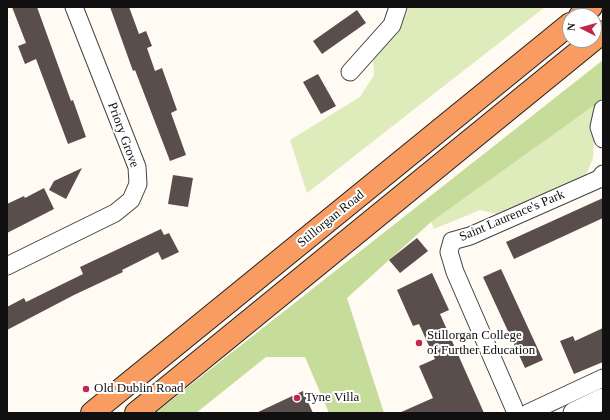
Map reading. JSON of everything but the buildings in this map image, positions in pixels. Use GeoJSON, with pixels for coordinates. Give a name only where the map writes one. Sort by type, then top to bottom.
{"type":"FeatureCollection","features":[{"type":"Feature","properties":{"kind":"highway","name":"Stillorgan Road"},"geometry":{"type":"LineString","coordinates":[[92,413],[562,31]]}},
{"type":"Feature","properties":{"kind":"highway","name":"Stillorgan Road"},"geometry":{"type":"LineString","coordinates":[[136,413],[603,32]]}},
{"type":"Feature","properties":{"kind":"street","name":"Priory Grove"},"geometry":{"type":"LineString","coordinates":[[7,266],[115,213],[131,200],[138,184],[137,167],[74,7]]}},
{"type":"Feature","properties":{"kind":"street"},"geometry":{"type":"LineString","coordinates":[[350,72],[392,24],[398,7]]}},
{"type":"Feature","properties":{"kind":"street"},"geometry":{"type":"LineString","coordinates":[[603,109],[599,127],[603,139]]}},
{"type":"Feature","properties":{"kind":"street","name":"Saint Laurence's Park"},"geometry":{"type":"LineString","coordinates":[[603,174],[599,178],[578,188],[470,236],[452,242],[449,252],[455,272],[521,410],[603,378]]}},
{"type":"Feature","properties":{"kind":"street"},"geometry":{"type":"LineString","coordinates":[[574,413],[603,399]]}},
{"type":"Feature","properties":{"kind":"green space"},"geometry":{"type":"Polygon","coordinates":[[[409,7],[545,7],[307,193],[290,140],[360,97],[374,75],[373,58],[400,30],[409,7]]]}},
{"type":"Feature","properties":{"kind":"green space"},"geometry":{"type":"Polygon","coordinates":[[[603,60],[603,99],[431,222],[347,298],[384,413],[329,413],[305,357],[266,357],[196,413],[155,413],[603,60]]]}},
{"type":"Feature","properties":{"kind":"green space"},"geometry":{"type":"Polygon","coordinates":[[[601,100],[595,117],[593,158],[586,175],[501,215],[480,210],[434,229],[431,222],[601,100]]]}},
{"type":"Feature","properties":{"kind":"place","name":"Stillorgan College of Further Education"},"geometry":{"type":"Point","coordinates":[419,343]}},
{"type":"Feature","properties":{"kind":"place","name":"Old Dublin Road"},"geometry":{"type":"Point","coordinates":[86,389]}},
{"type":"Feature","properties":{"kind":"place","name":"Tyne Villa"},"geometry":{"type":"Point","coordinates":[297,398]}}]}
